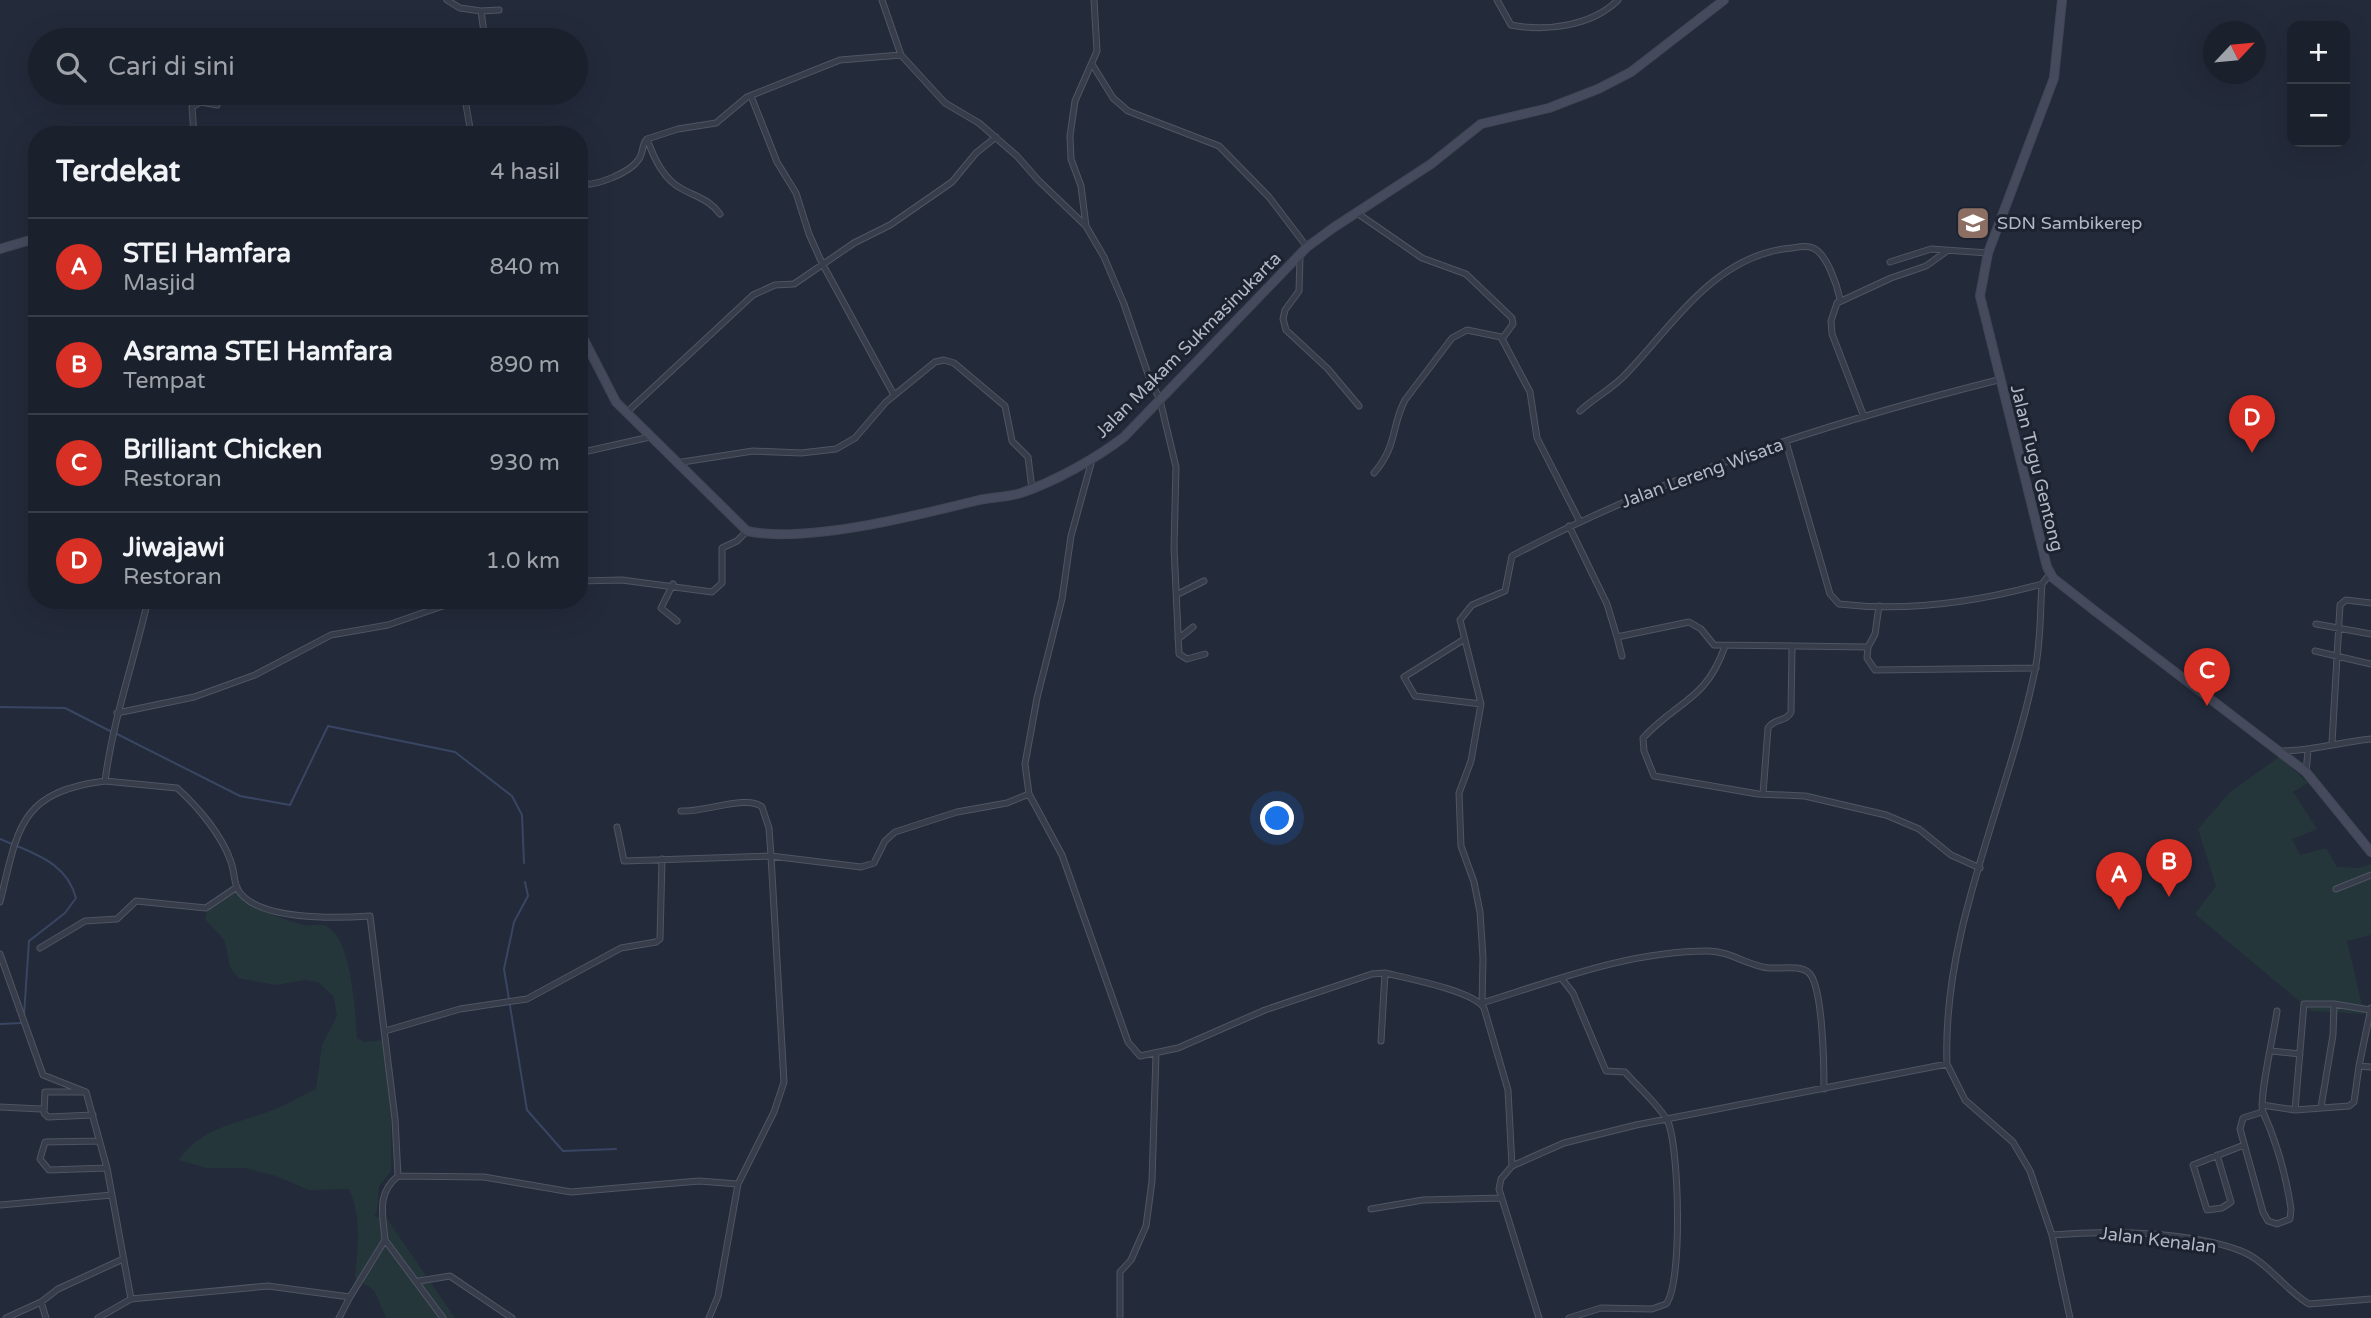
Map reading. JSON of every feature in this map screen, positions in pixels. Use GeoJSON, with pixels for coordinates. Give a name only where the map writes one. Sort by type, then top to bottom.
{"type":"FeatureCollection","features":[{"type":"Feature","properties":{"kind":"street"},"geometry":{"type":"LineString","coordinates":[[447,0],[460,8],[499,10]]}},
{"type":"Feature","properties":{"kind":"street"},"geometry":{"type":"LineString","coordinates":[[883,0],[901,55],[945,103],[996,137],[1086,226],[1114,281],[1160,400],[1176,467],[1174,548],[1178,639],[1182,658],[1205,654]]}},
{"type":"Feature","properties":{"kind":"street"},"geometry":{"type":"LineString","coordinates":[[1086,226],[1084,201],[1071,159],[1070,135],[1075,101],[1097,51],[1094,0]]}},
{"type":"Feature","properties":{"kind":"street"},"geometry":{"type":"LineString","coordinates":[[1497,0],[1511,25],[1536,30],[1594,17],[1618,0]]}},
{"type":"Feature","properties":{"kind":"street","name":"Jalan Makam Sukmasinukarta"},"geometry":{"type":"LineString","coordinates":[[747,531],[760,534],[803,532],[898,520],[1032,489],[1092,460],[1124,437],[1307,247],[1431,164],[1481,124],[1549,108],[1582,96],[1632,72],[1724,0]]}},
{"type":"Feature","properties":{"kind":"street","name":"Jalan Tugu Gentong"},"geometry":{"type":"LineString","coordinates":[[2062,0],[2054,78],[1988,253],[1981,279],[1980,308],[2033,519],[2050,573],[2173,673],[2282,751],[2306,772],[2371,852]]}},
{"type":"Feature","properties":{"kind":"street"},"geometry":{"type":"LineString","coordinates":[[481,11],[483,28]]}},
{"type":"Feature","properties":{"kind":"street"},"geometry":{"type":"LineString","coordinates":[[647,138],[678,129],[716,123],[737,104],[751,96],[840,60],[901,55]]}},
{"type":"Feature","properties":{"kind":"street"},"geometry":{"type":"LineString","coordinates":[[1092,64],[1113,98],[1128,111],[1219,146],[1269,197],[1307,247]]}},
{"type":"Feature","properties":{"kind":"street"},"geometry":{"type":"LineString","coordinates":[[751,96],[778,162],[796,193],[822,263],[894,395]]}},
{"type":"Feature","properties":{"kind":"street"},"geometry":{"type":"LineString","coordinates":[[193,126],[192,107],[196,105]]}},
{"type":"Feature","properties":{"kind":"street"},"geometry":{"type":"LineString","coordinates":[[466,105],[470,126]]}},
{"type":"Feature","properties":{"kind":"street"},"geometry":{"type":"LineString","coordinates":[[626,413],[754,295],[765,287],[794,284],[822,263],[890,225],[952,183],[976,153],[996,137]]}},
{"type":"Feature","properties":{"kind":"street"},"geometry":{"type":"LineString","coordinates":[[588,183],[602,182],[632,165],[640,157],[647,138]]}},
{"type":"Feature","properties":{"kind":"street"},"geometry":{"type":"LineString","coordinates":[[647,138],[663,172],[680,188],[708,201],[720,214]]}},
{"type":"Feature","properties":{"kind":"street"},"geometry":{"type":"LineString","coordinates":[[1357,213],[1422,258],[1466,274],[1513,318],[1513,324],[1502,339]]}},
{"type":"Feature","properties":{"kind":"street"},"geometry":{"type":"LineString","coordinates":[[0,249],[28,241]]}},
{"type":"Feature","properties":{"kind":"street"},"geometry":{"type":"LineString","coordinates":[[1580,411],[1623,378],[1663,329],[1707,286],[1758,253],[1813,248],[1821,254],[1840,299],[1831,321],[1832,334],[1864,417]]}},
{"type":"Feature","properties":{"kind":"street"},"geometry":{"type":"LineString","coordinates":[[1890,262],[1931,249],[1988,253]]}},
{"type":"Feature","properties":{"kind":"street"},"geometry":{"type":"LineString","coordinates":[[1840,299],[1852,298],[1891,278],[1926,266],[1947,251]]}},
{"type":"Feature","properties":{"kind":"street"},"geometry":{"type":"LineString","coordinates":[[1300,254],[1299,291],[1285,310],[1283,319],[1286,330],[1328,369],[1359,406]]}},
{"type":"Feature","properties":{"kind":"street"},"geometry":{"type":"LineString","coordinates":[[1374,473],[1395,438],[1400,409],[1405,400],[1452,338],[1467,330],[1494,334],[1502,339],[1530,392],[1537,438],[1578,520]]}},
{"type":"Feature","properties":{"kind":"street"},"geometry":{"type":"LineString","coordinates":[[588,349],[608,390],[626,413],[747,531],[740,539],[722,548],[723,578],[716,590],[707,593],[673,584],[588,581]]}},
{"type":"Feature","properties":{"kind":"street"},"geometry":{"type":"LineString","coordinates":[[676,463],[752,451],[801,453],[836,449],[855,438],[894,395],[936,362],[944,360],[954,363],[1005,406],[1012,441],[1028,457],[1032,489]]}},
{"type":"Feature","properties":{"kind":"street","name":"Jalan Lereng Wisata"},"geometry":{"type":"LineString","coordinates":[[1463,640],[1462,615],[1483,599],[1506,591],[1512,556],[1578,520],[1749,452],[1998,380]]}},
{"type":"Feature","properties":{"kind":"street"},"geometry":{"type":"LineString","coordinates":[[588,451],[650,437]]}},
{"type":"Feature","properties":{"kind":"street"},"geometry":{"type":"LineString","coordinates":[[1787,442],[1832,598],[1839,604],[1879,606],[1984,599],[2042,584]]}},
{"type":"Feature","properties":{"kind":"street"},"geometry":{"type":"LineString","coordinates":[[1092,460],[1071,536],[1062,599],[1034,709],[1025,764],[1029,794],[1062,855],[1128,1042],[1140,1056],[1178,1048],[1265,1010],[1362,975],[1385,973],[1465,995],[1482,1003],[1633,957],[1708,951],[1732,956],[1759,967],[1803,969],[1810,974],[1815,988],[1825,1060],[1824,1089]]}},
{"type":"Feature","properties":{"kind":"street"},"geometry":{"type":"LineString","coordinates":[[1569,526],[1607,604],[1622,656]]}},
{"type":"Feature","properties":{"kind":"street"},"geometry":{"type":"LineString","coordinates":[[2050,573],[2042,584],[2036,668],[1958,944],[1951,983],[1947,1065],[1965,1100],[1984,1119],[2007,1135],[2021,1154],[2038,1192],[2052,1235],[2070,1318]]}},
{"type":"Feature","properties":{"kind":"street"},"geometry":{"type":"LineString","coordinates":[[1178,594],[1204,581]]}},
{"type":"Feature","properties":{"kind":"street"},"geometry":{"type":"LineString","coordinates":[[673,584],[661,608],[677,621]]}},
{"type":"Feature","properties":{"kind":"street"},"geometry":{"type":"LineString","coordinates":[[2332,743],[2343,601],[2371,603]]}},
{"type":"Feature","properties":{"kind":"street"},"geometry":{"type":"LineString","coordinates":[[1879,606],[1875,634],[1868,647],[1867,658],[1875,670],[2036,668]]}},
{"type":"Feature","properties":{"kind":"street"},"geometry":{"type":"LineString","coordinates":[[105,781],[117,713],[132,670],[146,609]]}},
{"type":"Feature","properties":{"kind":"street"},"geometry":{"type":"LineString","coordinates":[[117,713],[194,697],[255,675],[331,635],[388,625],[434,609]]}},
{"type":"Feature","properties":{"kind":"street"},"geometry":{"type":"LineString","coordinates":[[1617,637],[1689,622],[1701,629],[1714,645],[1868,647]]}},
{"type":"Feature","properties":{"kind":"street"},"geometry":{"type":"LineString","coordinates":[[2316,624],[2371,634]]}},
{"type":"Feature","properties":{"kind":"street"},"geometry":{"type":"LineString","coordinates":[[1178,639],[1193,627]]}},
{"type":"Feature","properties":{"kind":"street"},"geometry":{"type":"LineString","coordinates":[[1481,704],[1418,698],[1404,677],[1463,640],[1481,704],[1468,775],[1459,793],[1461,846],[1474,882],[1480,912],[1482,1003],[1508,1090],[1512,1166]]}},
{"type":"Feature","properties":{"kind":"street"},"geometry":{"type":"LineString","coordinates":[[1725,646],[1714,675],[1683,707],[1646,734],[1642,741],[1651,772],[1660,778],[1763,794],[1805,796],[1886,815],[1919,829],[1951,855],[1980,868]]}},
{"type":"Feature","properties":{"kind":"street"},"geometry":{"type":"LineString","coordinates":[[1763,794],[1768,728],[1774,722],[1787,718],[1791,712],[1792,647]]}},
{"type":"Feature","properties":{"kind":"street"},"geometry":{"type":"LineString","coordinates":[[2315,651],[2371,664]]}},
{"type":"Feature","properties":{"kind":"street"},"geometry":{"type":"LineString","coordinates":[[2282,751],[2308,751],[2332,743],[2371,739]]}},
{"type":"Feature","properties":{"kind":"street"},"geometry":{"type":"LineString","coordinates":[[2306,772],[2308,751]]}},
{"type":"Feature","properties":{"kind":"street"},"geometry":{"type":"LineString","coordinates":[[0,902],[19,831],[28,814],[44,798],[58,791],[105,781],[177,788],[222,843],[231,861],[237,887],[244,897],[269,909],[321,919],[370,916],[395,1119],[398,1176]]}},
{"type":"Feature","properties":{"kind":"street"},"geometry":{"type":"LineString","coordinates":[[617,827],[624,861],[771,856],[867,866],[877,860],[885,841],[895,832],[957,812],[1007,803],[1029,794]]}},
{"type":"Feature","properties":{"kind":"street"},"geometry":{"type":"LineString","coordinates":[[681,810],[712,809],[753,801],[766,815],[771,856],[784,1082],[774,1112],[738,1184],[718,1296],[709,1318]]}},
{"type":"Feature","properties":{"kind":"street"},"geometry":{"type":"LineString","coordinates":[[385,1031],[460,1009],[518,1002],[621,948],[660,939],[662,859]]}},
{"type":"Feature","properties":{"kind":"street"},"geometry":{"type":"LineString","coordinates":[[2336,889],[2371,876]]}},
{"type":"Feature","properties":{"kind":"street"},"geometry":{"type":"LineString","coordinates":[[40,947],[85,921],[107,922],[117,919],[136,901],[206,908],[237,887]]}},
{"type":"Feature","properties":{"kind":"street"},"geometry":{"type":"LineString","coordinates":[[0,954],[43,1075],[86,1092]]}},
{"type":"Feature","properties":{"kind":"street"},"geometry":{"type":"LineString","coordinates":[[1381,1041],[1385,973]]}},
{"type":"Feature","properties":{"kind":"street"},"geometry":{"type":"LineString","coordinates":[[1562,979],[1573,993],[1606,1070],[1625,1072],[1667,1120],[1677,1220],[1675,1286],[1670,1300],[1652,1309],[1613,1307],[1569,1318]]}},
{"type":"Feature","properties":{"kind":"street"},"geometry":{"type":"LineString","coordinates":[[2277,1011],[2262,1108],[2272,1128],[2285,1173],[2291,1209],[2287,1221],[2273,1224],[2268,1221],[2244,1145],[2241,1121],[2262,1108],[2295,1110],[2353,1103],[2371,1009],[2334,1004],[2304,1004],[2295,1110]]}},
{"type":"Feature","properties":{"kind":"street"},"geometry":{"type":"LineString","coordinates":[[2321,1107],[2333,1035],[2334,1004]]}},
{"type":"Feature","properties":{"kind":"street"},"geometry":{"type":"LineString","coordinates":[[2272,1051],[2300,1054]]}},
{"type":"Feature","properties":{"kind":"street"},"geometry":{"type":"LineString","coordinates":[[1119,1318],[1120,1272],[1131,1260],[1142,1237],[1151,1192],[1156,1054]]}},
{"type":"Feature","properties":{"kind":"street"},"geometry":{"type":"LineString","coordinates":[[1539,1318],[1501,1198],[1501,1179],[1512,1166],[1564,1143],[1620,1128],[1947,1065]]}},
{"type":"Feature","properties":{"kind":"street"},"geometry":{"type":"LineString","coordinates":[[2359,1066],[2371,1067]]}},
{"type":"Feature","properties":{"kind":"street"},"geometry":{"type":"LineString","coordinates":[[86,1092],[45,1092],[44,1113],[48,1117],[93,1115]]}},
{"type":"Feature","properties":{"kind":"street"},"geometry":{"type":"LineString","coordinates":[[86,1092],[107,1168],[121,1260],[131,1299]]}},
{"type":"Feature","properties":{"kind":"street"},"geometry":{"type":"LineString","coordinates":[[0,1107],[41,1109]]}},
{"type":"Feature","properties":{"kind":"street"},"geometry":{"type":"LineString","coordinates":[[99,1141],[45,1142],[40,1159],[49,1170],[107,1168]]}},
{"type":"Feature","properties":{"kind":"street"},"geometry":{"type":"LineString","coordinates":[[2217,1154],[2231,1202],[2222,1208],[2207,1210],[2193,1167],[2199,1161],[2217,1154],[2244,1145]]}},
{"type":"Feature","properties":{"kind":"street"},"geometry":{"type":"LineString","coordinates":[[443,1318],[419,1282],[385,1240],[382,1205],[384,1189],[398,1176],[484,1177],[571,1192],[699,1181],[738,1184]]}},
{"type":"Feature","properties":{"kind":"street"},"geometry":{"type":"LineString","coordinates":[[0,1205],[112,1195]]}},
{"type":"Feature","properties":{"kind":"street"},"geometry":{"type":"LineString","coordinates":[[1371,1209],[1423,1200],[1501,1198]]}},
{"type":"Feature","properties":{"kind":"street","name":"Jalan Kenalan"},"geometry":{"type":"LineString","coordinates":[[2052,1235],[2110,1231],[2209,1244],[2249,1256],[2309,1304],[2371,1299]]}},
{"type":"Feature","properties":{"kind":"street"},"geometry":{"type":"LineString","coordinates":[[339,1318],[385,1240]]}},
{"type":"Feature","properties":{"kind":"street"},"geometry":{"type":"LineString","coordinates":[[6,1318],[41,1302],[58,1289],[121,1260]]}},
{"type":"Feature","properties":{"kind":"street"},"geometry":{"type":"LineString","coordinates":[[419,1282],[450,1276],[512,1318]]}},
{"type":"Feature","properties":{"kind":"street"},"geometry":{"type":"LineString","coordinates":[[97,1318],[131,1299],[268,1286],[350,1297]]}},
{"type":"Feature","properties":{"kind":"street"},"geometry":{"type":"LineString","coordinates":[[41,1302],[46,1318]]}},
{"type":"Feature","properties":{"kind":"shaded area"},"geometry":{"type":"Polygon","coordinates":[[[2282,755],[2305,776],[2290,766],[2308,783],[2293,792],[2317,829],[2292,839],[2300,855],[2326,848],[2337,867],[2359,868],[2371,864],[2371,935],[2347,941],[2364,1014],[2311,1011],[2195,914],[2216,886],[2198,829],[2230,792],[2282,755]]]}},
{"type":"Feature","properties":{"kind":"shaded area"},"geometry":{"type":"Polygon","coordinates":[[[236,892],[259,908],[277,916],[304,925],[326,926],[335,933],[342,945],[353,994],[357,1038],[364,1042],[383,1040],[391,1119],[391,1171],[379,1186],[377,1211],[374,1216],[387,1219],[455,1318],[386,1318],[374,1290],[355,1278],[357,1221],[349,1189],[309,1190],[276,1176],[246,1168],[207,1168],[179,1160],[207,1134],[272,1111],[316,1089],[322,1045],[337,1016],[334,997],[318,982],[305,980],[276,985],[238,978],[230,967],[225,941],[205,919],[207,912],[236,892]]]}},
{"type":"Feature","properties":{"kind":"waterway"},"geometry":{"type":"LineString","coordinates":[[0,707],[65,708],[112,732]]}},
{"type":"Feature","properties":{"kind":"waterway"},"geometry":{"type":"LineString","coordinates":[[117,734],[240,796],[290,805],[328,726],[455,752],[512,796],[522,815],[524,863]]}},
{"type":"Feature","properties":{"kind":"waterway"},"geometry":{"type":"LineString","coordinates":[[0,839],[12,844]]}},
{"type":"Feature","properties":{"kind":"waterway"},"geometry":{"type":"LineString","coordinates":[[17,846],[45,859],[61,871],[76,898],[65,913],[29,941],[24,1015]]}},
{"type":"Feature","properties":{"kind":"waterway"},"geometry":{"type":"LineString","coordinates":[[525,882],[528,896],[514,922],[504,969],[527,1110],[563,1151],[616,1149]]}},
{"type":"Feature","properties":{"kind":"waterway"},"geometry":{"type":"LineString","coordinates":[[0,1024],[23,1023]]}},
{"type":"Feature","properties":{"kind":"place","name":"SDN Sambikerep"},"geometry":{"type":"Point","coordinates":[1973,223]}},
{"type":"Feature","properties":{"kind":"place","name":"Jiwajawi"},"geometry":{"type":"Point","coordinates":[2252,453]}},
{"type":"Feature","properties":{"kind":"place","name":"Brilliant Chicken"},"geometry":{"type":"Point","coordinates":[2207,706]}},
{"type":"Feature","properties":{"kind":"place","name":"Asrama STEI Hamfara"},"geometry":{"type":"Point","coordinates":[2169,897]}},
{"type":"Feature","properties":{"kind":"place","name":"STEI Hamfara"},"geometry":{"type":"Point","coordinates":[2119,910]}}]}
